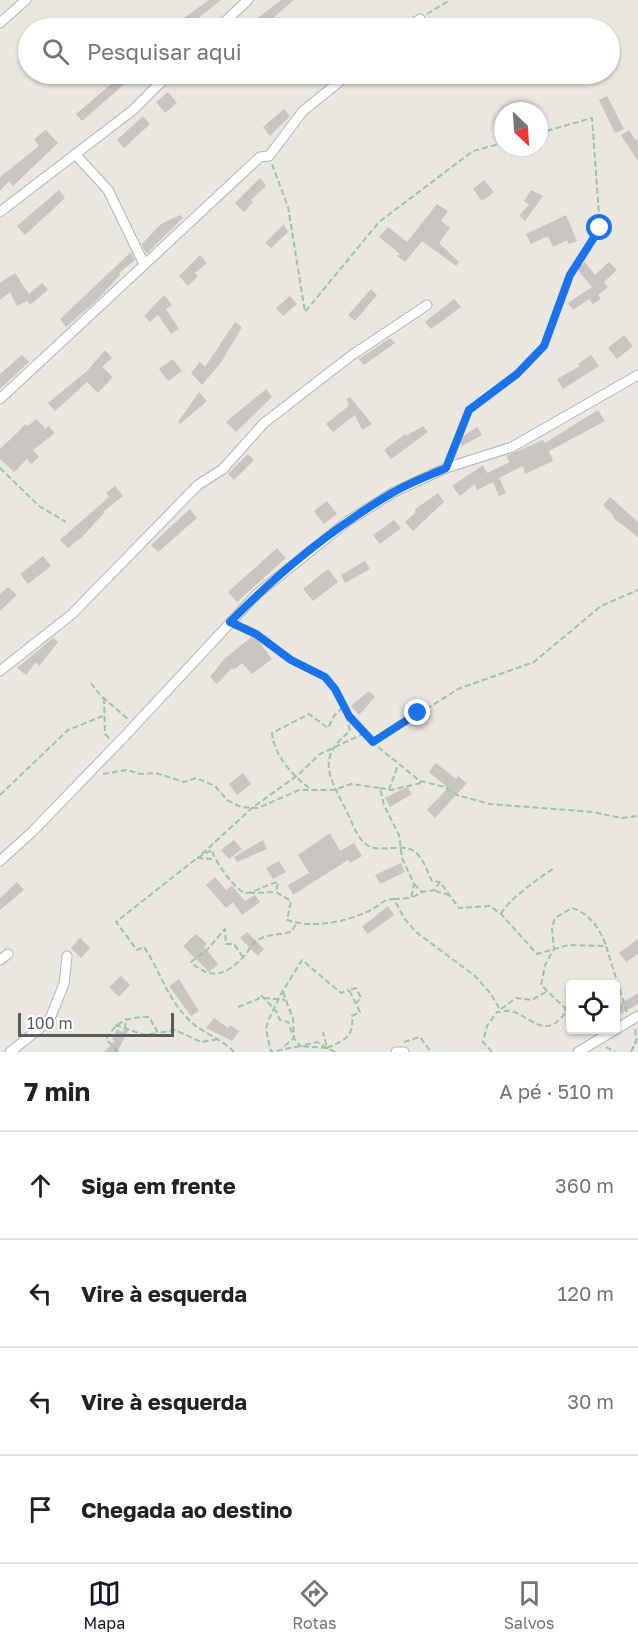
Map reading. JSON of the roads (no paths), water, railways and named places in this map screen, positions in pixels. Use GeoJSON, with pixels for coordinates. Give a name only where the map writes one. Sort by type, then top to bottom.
{"type":"FeatureCollection","features":[{"type":"Feature","properties":{"kind":"street"},"geometry":{"type":"LineString","coordinates":[[0,23],[26,0]]}},
{"type":"Feature","properties":{"kind":"street"},"geometry":{"type":"LineString","coordinates":[[229,18],[248,0]]}},
{"type":"Feature","properties":{"kind":"street"},"geometry":{"type":"LineString","coordinates":[[0,212],[133,110],[159,84]]}},
{"type":"Feature","properties":{"kind":"street"},"geometry":{"type":"LineString","coordinates":[[0,399],[260,157],[269,156],[303,111],[337,84]]}},
{"type":"Feature","properties":{"kind":"street"},"geometry":{"type":"LineString","coordinates":[[75,154],[108,190],[144,264]]}},
{"type":"Feature","properties":{"kind":"street"},"geometry":{"type":"LineString","coordinates":[[0,671],[72,614],[198,485],[223,469],[264,423],[352,355],[427,305]]}},
{"type":"Feature","properties":{"kind":"street"},"geometry":{"type":"LineString","coordinates":[[0,861],[92,770],[257,594],[348,520],[394,492],[446,468],[512,447],[638,375]]}},
{"type":"Feature","properties":{"kind":"street"},"geometry":{"type":"LineString","coordinates":[[0,960],[8,954]]}},
{"type":"Feature","properties":{"kind":"street"},"geometry":{"type":"LineString","coordinates":[[10,1052],[49,1021],[64,984],[67,956]]}},
{"type":"Feature","properties":{"kind":"street"},"geometry":{"type":"LineString","coordinates":[[578,1052],[634,1019]]}},
{"type":"Feature","properties":{"kind":"street"},"geometry":{"type":"LineString","coordinates":[[396,1048],[404,1052]]}}]}
